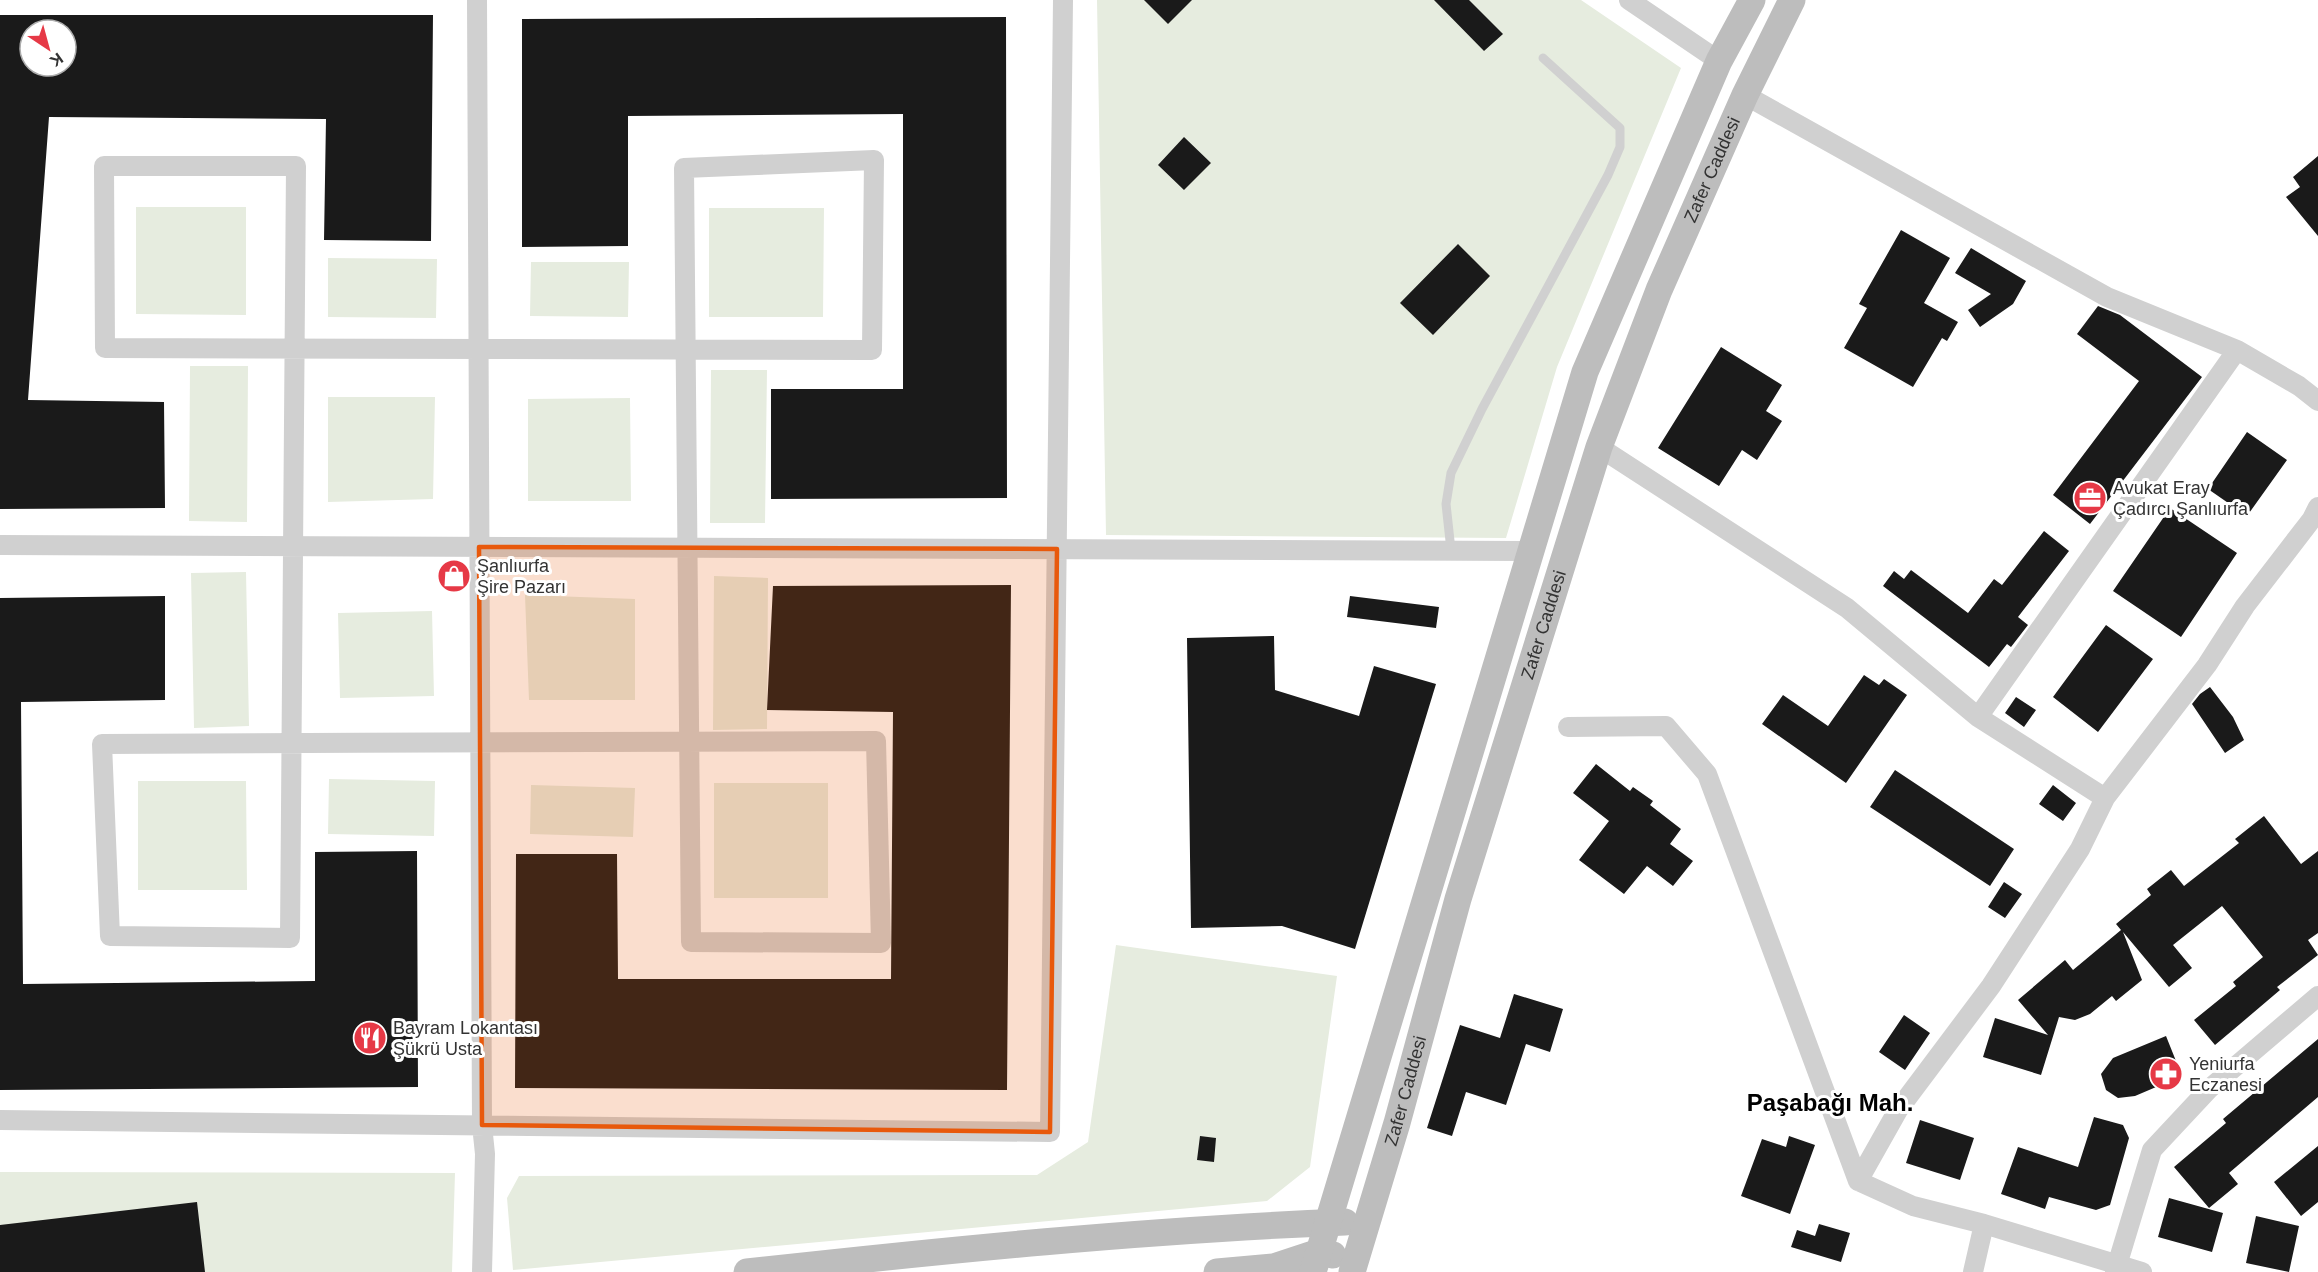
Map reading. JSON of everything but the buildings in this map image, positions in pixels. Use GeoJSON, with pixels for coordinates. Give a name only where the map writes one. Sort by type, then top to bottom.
{"type":"FeatureCollection","features":[{"type":"Feature","properties":{"kind":"main road","name":"Zafer Caddesi"},"geometry":{"type":"LineString","coordinates":[[1316,1262],[1585,372],[1719,61],[1752,0]]}},
{"type":"Feature","properties":{"kind":"main road","name":"Zafer Caddesi"},"geometry":{"type":"LineString","coordinates":[[1354,1266],[1397,1123],[1458,899],[1599,447],[1659,290],[1745,95],[1792,0]]}},
{"type":"Feature","properties":{"kind":"main road"},"geometry":{"type":"LineString","coordinates":[[747,1272],[1112,1236],[1293,1223],[1367,1221]]}},
{"type":"Feature","properties":{"kind":"main road"},"geometry":{"type":"LineString","coordinates":[[1217,1272],[1316,1262],[1354,1266]]}},
{"type":"Feature","properties":{"kind":"street"},"geometry":{"type":"LineString","coordinates":[[477,0],[482,1125],[485,1154],[482,1272]]}},
{"type":"Feature","properties":{"kind":"street"},"geometry":{"type":"LineString","coordinates":[[0,1120],[1050,1132],[1063,0]]}},
{"type":"Feature","properties":{"kind":"street"},"geometry":{"type":"LineString","coordinates":[[1629,0],[1719,61]]}},
{"type":"Feature","properties":{"kind":"street"},"geometry":{"type":"LineString","coordinates":[[1745,95],[2107,297],[2237,350],[2299,386],[2318,401]]}},
{"type":"Feature","properties":{"kind":"street"},"geometry":{"type":"LineString","coordinates":[[478,349],[294,348],[105,348],[104,166],[296,166],[294,348],[293,546],[291,743],[290,938],[110,936],[102,744],[291,743],[481,742],[689,741],[876,741],[881,943],[691,942],[689,741],[688,548],[686,349],[684,168],[874,160],[872,350],[686,349],[478,349]]}},
{"type":"Feature","properties":{"kind":"street"},"geometry":{"type":"LineString","coordinates":[[1978,717],[2237,350]]}},
{"type":"Feature","properties":{"kind":"street"},"geometry":{"type":"LineString","coordinates":[[1599,447],[1847,608],[1978,717],[2104,798]]}},
{"type":"Feature","properties":{"kind":"street"},"geometry":{"type":"LineString","coordinates":[[1858,1181],[1898,1110],[1991,986],[2074,859],[2104,798],[2207,665],[2245,606],[2312,519],[2318,507]]}},
{"type":"Feature","properties":{"kind":"street"},"geometry":{"type":"LineString","coordinates":[[0,545],[1531,551]]}},
{"type":"Feature","properties":{"kind":"street"},"geometry":{"type":"LineString","coordinates":[[1568,727],[1666,726],[1707,774],[1858,1181],[1913,1206],[1984,1224],[2116,1268],[2142,1272]]}},
{"type":"Feature","properties":{"kind":"street"},"geometry":{"type":"LineString","coordinates":[[2116,1268],[2152,1150],[2208,1089],[2318,996]]}},
{"type":"Feature","properties":{"kind":"street"},"geometry":{"type":"LineString","coordinates":[[1973,1272],[1984,1224]]}},
{"type":"Feature","properties":{"kind":"lane"},"geometry":{"type":"LineString","coordinates":[[1451,550],[1446,504],[1451,473],[1482,409],[1608,175],[1620,147],[1620,128],[1543,58]]}},
{"type":"Feature","properties":{"kind":"highlighted area"},"geometry":{"type":"Polygon","coordinates":[[[479,547],[1057,549],[1050,1132],[482,1125],[479,547]]]}},
{"type":"Feature","properties":{"kind":"shaded area"},"geometry":{"type":"Polygon","coordinates":[[[1097,0],[1581,0],[1681,68],[1557,367],[1506,538],[1106,535],[1097,0]]]}},
{"type":"Feature","properties":{"kind":"shaded area"},"geometry":{"type":"Polygon","coordinates":[[[136,207],[246,207],[246,315],[136,314],[136,207]]]}},
{"type":"Feature","properties":{"kind":"shaded area"},"geometry":{"type":"Polygon","coordinates":[[[709,208],[824,208],[823,317],[709,317],[709,208]]]}},
{"type":"Feature","properties":{"kind":"shaded area"},"geometry":{"type":"Polygon","coordinates":[[[328,258],[437,259],[436,318],[328,317],[328,258]]]}},
{"type":"Feature","properties":{"kind":"shaded area"},"geometry":{"type":"Polygon","coordinates":[[[531,262],[629,262],[628,317],[530,316],[531,262]]]}},
{"type":"Feature","properties":{"kind":"shaded area"},"geometry":{"type":"Polygon","coordinates":[[[190,366],[248,366],[247,522],[189,521],[190,366]]]}},
{"type":"Feature","properties":{"kind":"shaded area"},"geometry":{"type":"Polygon","coordinates":[[[711,370],[767,370],[765,523],[710,523],[711,370]]]}},
{"type":"Feature","properties":{"kind":"shaded area"},"geometry":{"type":"Polygon","coordinates":[[[328,397],[435,397],[433,499],[328,502],[328,397]]]}},
{"type":"Feature","properties":{"kind":"shaded area"},"geometry":{"type":"Polygon","coordinates":[[[630,398],[631,501],[528,501],[528,399],[630,398]]]}},
{"type":"Feature","properties":{"kind":"shaded area"},"geometry":{"type":"Polygon","coordinates":[[[246,572],[249,726],[194,728],[191,573],[246,572]]]}},
{"type":"Feature","properties":{"kind":"shaded area"},"geometry":{"type":"Polygon","coordinates":[[[714,576],[768,578],[767,729],[713,730],[714,576]]]}},
{"type":"Feature","properties":{"kind":"shaded area"},"geometry":{"type":"Polygon","coordinates":[[[525,595],[635,599],[635,700],[529,700],[525,595]]]}},
{"type":"Feature","properties":{"kind":"shaded area"},"geometry":{"type":"Polygon","coordinates":[[[432,611],[434,696],[340,698],[338,613],[432,611]]]}},
{"type":"Feature","properties":{"kind":"shaded area"},"geometry":{"type":"Polygon","coordinates":[[[329,779],[435,781],[434,836],[328,834],[329,779]]]}},
{"type":"Feature","properties":{"kind":"shaded area"},"geometry":{"type":"Polygon","coordinates":[[[138,781],[246,781],[247,890],[138,890],[138,781]]]}},
{"type":"Feature","properties":{"kind":"shaded area"},"geometry":{"type":"Polygon","coordinates":[[[714,783],[828,783],[828,898],[714,898],[714,783]]]}},
{"type":"Feature","properties":{"kind":"shaded area"},"geometry":{"type":"Polygon","coordinates":[[[531,785],[635,788],[633,837],[530,834],[531,785]]]}},
{"type":"Feature","properties":{"kind":"shaded area"},"geometry":{"type":"Polygon","coordinates":[[[1116,945],[1337,976],[1310,1167],[1267,1201],[513,1270],[507,1198],[519,1176],[1037,1175],[1088,1142],[1116,945]]]}},
{"type":"Feature","properties":{"kind":"shaded area"},"geometry":{"type":"Polygon","coordinates":[[[0,1172],[455,1173],[452,1272],[0,1272],[0,1172]]]}},
{"type":"Feature","properties":{"kind":"place","name":"Avukat Eray Çadırcı Şanlıurfa"},"geometry":{"type":"Point","coordinates":[2090,498]}},
{"type":"Feature","properties":{"kind":"place","name":"Şanlıurfa Şire Pazarı"},"geometry":{"type":"Point","coordinates":[454,576]}},
{"type":"Feature","properties":{"kind":"place","name":"Bayram Lokantası Şükrü Usta"},"geometry":{"type":"Point","coordinates":[370,1038]}},
{"type":"Feature","properties":{"kind":"place","name":"Yeniurfa Eczanesi"},"geometry":{"type":"Point","coordinates":[2166,1074]}},
{"type":"Feature","properties":{"kind":"district","name":"Paşabağı Mah."},"geometry":{"type":"Point","coordinates":[1830,1103]}}]}
